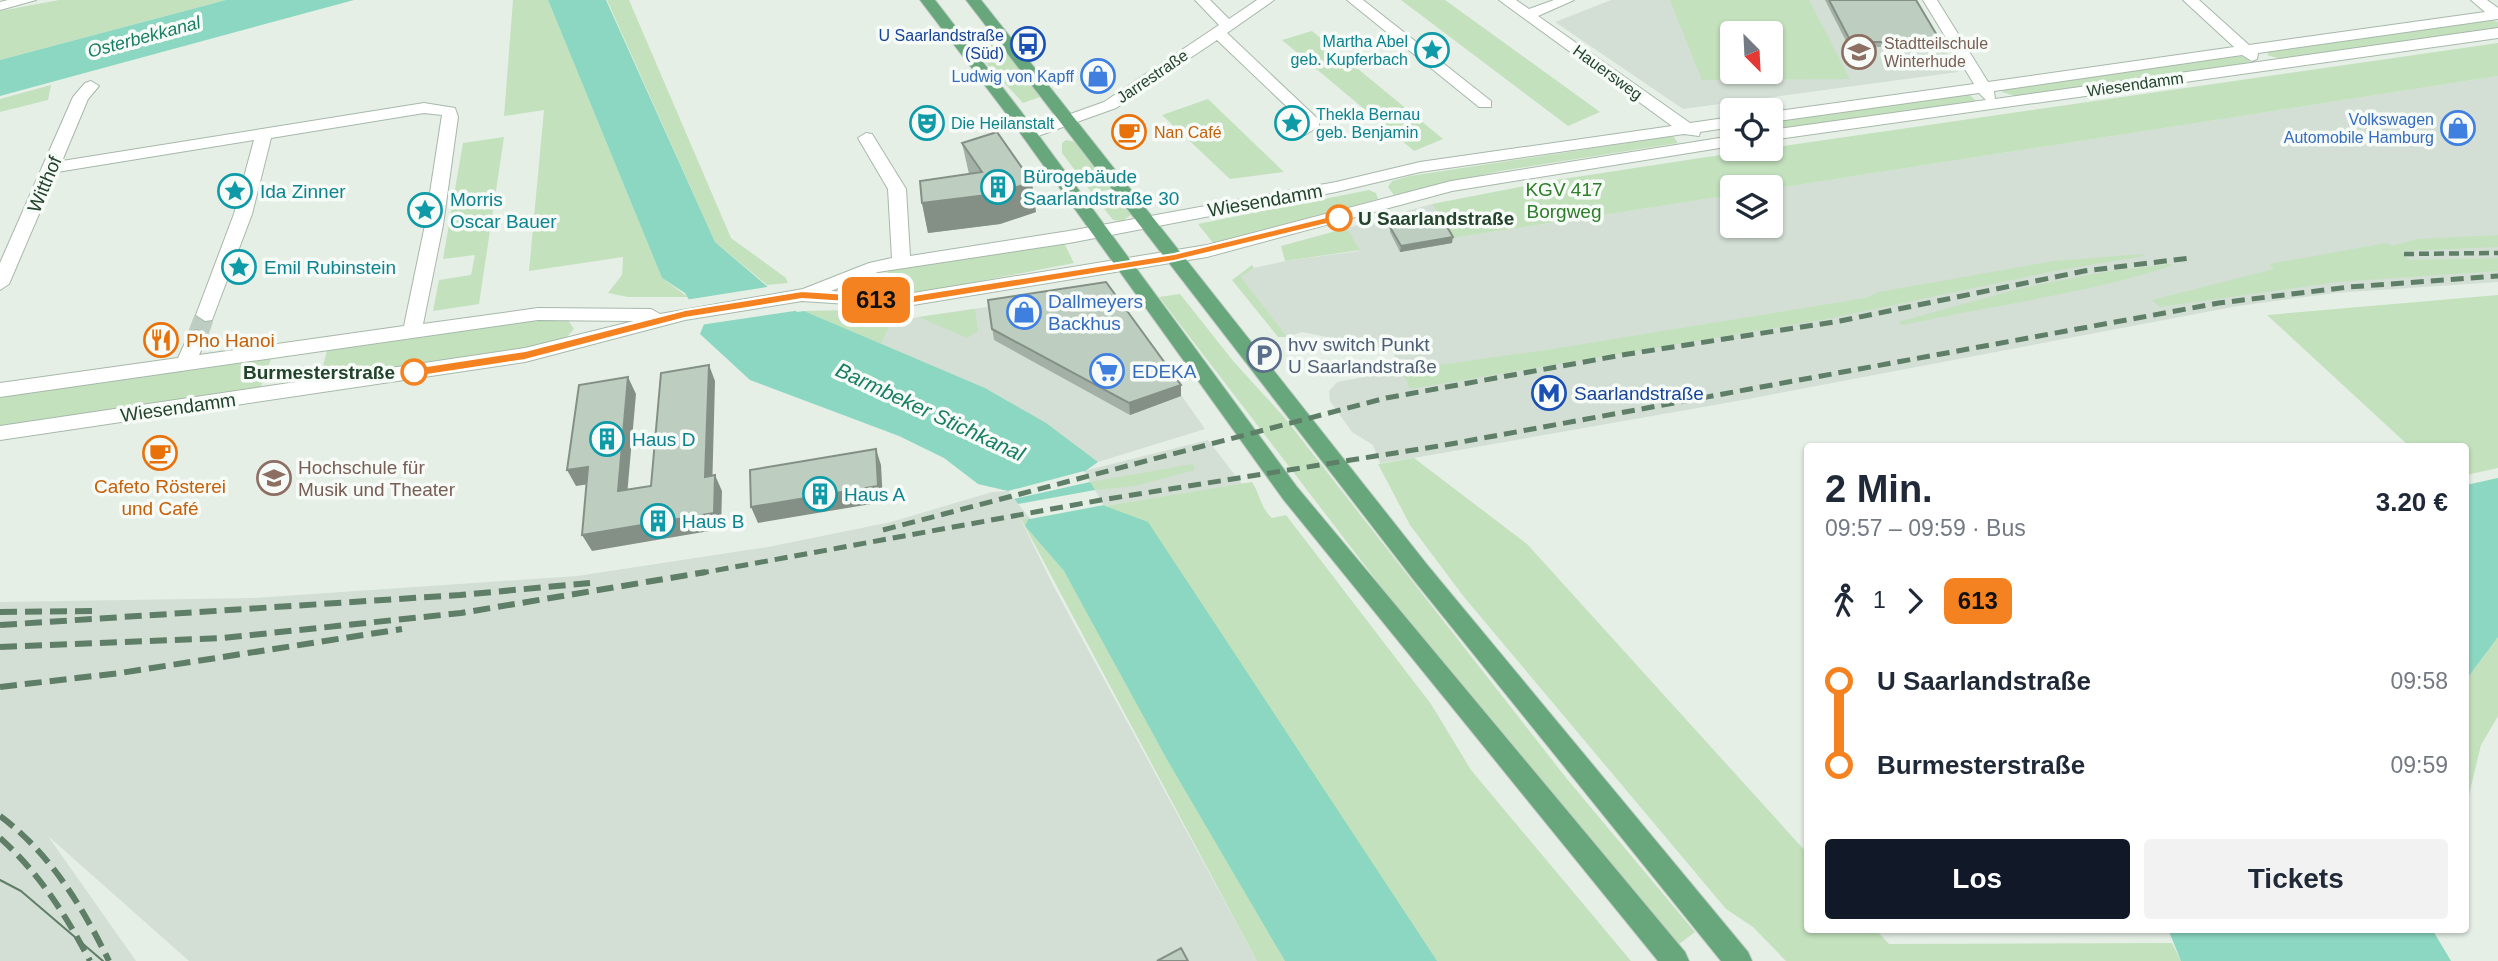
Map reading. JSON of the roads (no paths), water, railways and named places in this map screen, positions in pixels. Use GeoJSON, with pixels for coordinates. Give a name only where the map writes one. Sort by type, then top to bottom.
{"type":"FeatureCollection","features":[{"type":"Feature","properties":{"kind":"main road"},"geometry":{"type":"LineString","coordinates":[[927,0],[1029,134],[1290,493],[1675,961]]}},
{"type":"Feature","properties":{"kind":"main road"},"geometry":{"type":"LineString","coordinates":[[973,0],[1420,573],[1738,961]]}},
{"type":"Feature","properties":{"kind":"street"},"geometry":{"type":"LineString","coordinates":[[0,6],[29,0]]}},
{"type":"Feature","properties":{"kind":"street"},"geometry":{"type":"LineString","coordinates":[[1202,0],[1223,29],[1313,123],[1300,132]]}},
{"type":"Feature","properties":{"kind":"street","name":"Jarrestraße"},"geometry":{"type":"LineString","coordinates":[[1029,134],[1110,105],[1267,0]]}},
{"type":"Feature","properties":{"kind":"street"},"geometry":{"type":"LineString","coordinates":[[1354,0],[1485,104]]}},
{"type":"Feature","properties":{"kind":"street","name":"Hauersweg"},"geometry":{"type":"LineString","coordinates":[[1506,0],[1710,144]]}},
{"type":"Feature","properties":{"kind":"street"},"geometry":{"type":"LineString","coordinates":[[1528,15],[1567,0]]}},
{"type":"Feature","properties":{"kind":"street"},"geometry":{"type":"LineString","coordinates":[[1930,0],[1994,104]]}},
{"type":"Feature","properties":{"kind":"street"},"geometry":{"type":"LineString","coordinates":[[2190,0],[2264,66]]}},
{"type":"Feature","properties":{"kind":"street"},"geometry":{"type":"LineString","coordinates":[[2477,0],[2498,15]]}},
{"type":"Feature","properties":{"kind":"street","name":"Wiesendamm"},"geometry":{"type":"LineString","coordinates":[[1783,115],[2498,15]]}},
{"type":"Feature","properties":{"kind":"street","name":"Wiesendamm"},"geometry":{"type":"LineString","coordinates":[[1783,133],[2498,33]]}},
{"type":"Feature","properties":{"kind":"street","name":"Witthof"},"geometry":{"type":"LineString","coordinates":[[0,284],[81,97],[91,86]]}},
{"type":"Feature","properties":{"kind":"street"},"geometry":{"type":"LineString","coordinates":[[51,168],[424,108],[449,111],[434,225],[412,332]]}},
{"type":"Feature","properties":{"kind":"street","name":"Wiesendamm"},"geometry":{"type":"LineString","coordinates":[[802,295],[863,270],[1099,231],[1336,187],[1420,167],[1720,124]]}},
{"type":"Feature","properties":{"kind":"street"},"geometry":{"type":"LineString","coordinates":[[205,315],[243,215],[264,134]]}},
{"type":"Feature","properties":{"kind":"street"},"geometry":{"type":"LineString","coordinates":[[866,138],[897,190],[901,263]]}},
{"type":"Feature","properties":{"kind":"street","name":"Wiesendamm"},"geometry":{"type":"LineString","coordinates":[[0,433],[525,355],[685,314],[802,295],[903,300],[1174,258],[1256,240],[1451,186],[1720,143]]}},
{"type":"Feature","properties":{"kind":"street","name":"Wiesendamm"},"geometry":{"type":"LineString","coordinates":[[0,390],[551,313],[685,314]]}},
{"type":"Feature","properties":{"kind":"street"},"geometry":{"type":"LineString","coordinates":[[186,364],[197,337]]}},
{"type":"Feature","properties":{"kind":"water","name":"Osterbekkanal"},"geometry":{"type":"Polygon","coordinates":[[[226,0],[354,0],[0,96],[0,60],[226,0]]]}},
{"type":"Feature","properties":{"kind":"water","name":"Barmbeker Stichkanal"},"geometry":{"type":"Polygon","coordinates":[[[548,0],[606,0],[715,242],[797,312],[804,311],[985,388],[1046,423],[1098,462],[1084,472],[1105,506],[1148,522],[1437,961],[1285,961],[1169,763],[1064,571],[1025,526],[1029,518],[1008,491],[978,484],[944,458],[899,436],[750,380],[700,334],[704,324],[685,293],[662,278],[548,0]]]}},
{"type":"Feature","properties":{"kind":"water"},"geometry":{"type":"Polygon","coordinates":[[[2498,478],[2498,637],[2469,676],[2469,484],[2498,478]]]}},
{"type":"Feature","properties":{"kind":"water"},"geometry":{"type":"Polygon","coordinates":[[[2170,933],[2434,933],[2451,961],[2181,961],[2170,933]]]}},
{"type":"Feature","properties":{"kind":"tunnel"},"geometry":{"type":"LineString","coordinates":[[197,337],[205,315]]}},
{"type":"Feature","properties":{"kind":"tram line"},"geometry":{"type":"LineString","coordinates":[[0,880],[21,891],[103,961]]}},
{"type":"Feature","properties":{"kind":"railway"},"geometry":{"type":"LineString","coordinates":[[2404,254],[2498,253]]}},
{"type":"Feature","properties":{"kind":"railway"},"geometry":{"type":"LineString","coordinates":[[883,530],[1386,398],[1628,354],[1840,321],[2084,271],[2190,258]]}},
{"type":"Feature","properties":{"kind":"railway"},"geometry":{"type":"LineString","coordinates":[[696,574],[1101,500],[1445,445],[2219,303],[2349,287],[2498,276]]}},
{"type":"Feature","properties":{"kind":"railway"},"geometry":{"type":"LineString","coordinates":[[0,647],[223,638],[461,613],[706,572]]}},
{"type":"Feature","properties":{"kind":"railway"},"geometry":{"type":"LineString","coordinates":[[0,625],[460,595],[590,583]]}},
{"type":"Feature","properties":{"kind":"railway"},"geometry":{"type":"LineString","coordinates":[[0,612],[97,611]]}},
{"type":"Feature","properties":{"kind":"railway"},"geometry":{"type":"LineString","coordinates":[[0,687],[120,673],[402,629]]}},
{"type":"Feature","properties":{"kind":"railway"},"geometry":{"type":"LineString","coordinates":[[0,816],[34,847],[63,882],[88,920],[109,961]]}},
{"type":"Feature","properties":{"kind":"railway"},"geometry":{"type":"LineString","coordinates":[[0,838],[51,895],[90,961]]}},
{"type":"Feature","properties":{"kind":"place","name":"U Saarlandstraße (Süd)"},"geometry":{"type":"Point","coordinates":[1028,44]}},
{"type":"Feature","properties":{"kind":"place","name":"Martha Abel geb. Kupferbach"},"geometry":{"type":"Point","coordinates":[1432,50]}},
{"type":"Feature","properties":{"kind":"place","name":"Stadtteilschule Winterhude"},"geometry":{"type":"Point","coordinates":[1859,52]}},
{"type":"Feature","properties":{"kind":"place","name":"Ludwig von Kapff"},"geometry":{"type":"Point","coordinates":[1098,76]}},
{"type":"Feature","properties":{"kind":"place","name":"Die Heilanstalt"},"geometry":{"type":"Point","coordinates":[927,123]}},
{"type":"Feature","properties":{"kind":"place","name":"Thekla Bernau geb. Benjamin"},"geometry":{"type":"Point","coordinates":[1292,123]}},
{"type":"Feature","properties":{"kind":"place","name":"Volkswagen Automobile Hamburg"},"geometry":{"type":"Point","coordinates":[2458,128]}},
{"type":"Feature","properties":{"kind":"place","name":"Nan Café"},"geometry":{"type":"Point","coordinates":[1129,132]}},
{"type":"Feature","properties":{"kind":"place","name":"Bürogebäude Saarlandstraße 30"},"geometry":{"type":"Point","coordinates":[998,187]}},
{"type":"Feature","properties":{"kind":"place","name":"Ida Zinner"},"geometry":{"type":"Point","coordinates":[235,191]}},
{"type":"Feature","properties":{"kind":"place","name":"Morris Oscar Bauer"},"geometry":{"type":"Point","coordinates":[425,210]}},
{"type":"Feature","properties":{"kind":"place","name":"U Saarlandstraße"},"geometry":{"type":"Point","coordinates":[1339,218]}},
{"type":"Feature","properties":{"kind":"place","name":"Emil Rubinstein"},"geometry":{"type":"Point","coordinates":[239,267]}},
{"type":"Feature","properties":{"kind":"place","name":"Dallmeyers Backhus"},"geometry":{"type":"Point","coordinates":[1024,312]}},
{"type":"Feature","properties":{"kind":"place","name":"Pho Hanoi"},"geometry":{"type":"Point","coordinates":[161,340]}},
{"type":"Feature","properties":{"kind":"place","name":"hvv switch Punkt U Saarlandstraße"},"geometry":{"type":"Point","coordinates":[1264,355]}},
{"type":"Feature","properties":{"kind":"place","name":"EDEKA"},"geometry":{"type":"Point","coordinates":[1107,371]}},
{"type":"Feature","properties":{"kind":"place","name":"Burmesterstraße"},"geometry":{"type":"Point","coordinates":[414,372]}},
{"type":"Feature","properties":{"kind":"place","name":"Saarlandstraße"},"geometry":{"type":"Point","coordinates":[1549,393]}},
{"type":"Feature","properties":{"kind":"place","name":"Haus D"},"geometry":{"type":"Point","coordinates":[607,439]}},
{"type":"Feature","properties":{"kind":"place","name":"Cafeto Rösterei und Café"},"geometry":{"type":"Point","coordinates":[160,453]}},
{"type":"Feature","properties":{"kind":"place","name":"Hochschule für Musik und Theater"},"geometry":{"type":"Point","coordinates":[274,478]}},
{"type":"Feature","properties":{"kind":"place","name":"Haus A"},"geometry":{"type":"Point","coordinates":[820,494]}},
{"type":"Feature","properties":{"kind":"place","name":"Haus B"},"geometry":{"type":"Point","coordinates":[658,521]}},
{"type":"Feature","properties":{"kind":"park label","name":"KGV 417 Borgweg"},"geometry":{"type":"Point","coordinates":[1564,200]}}]}
